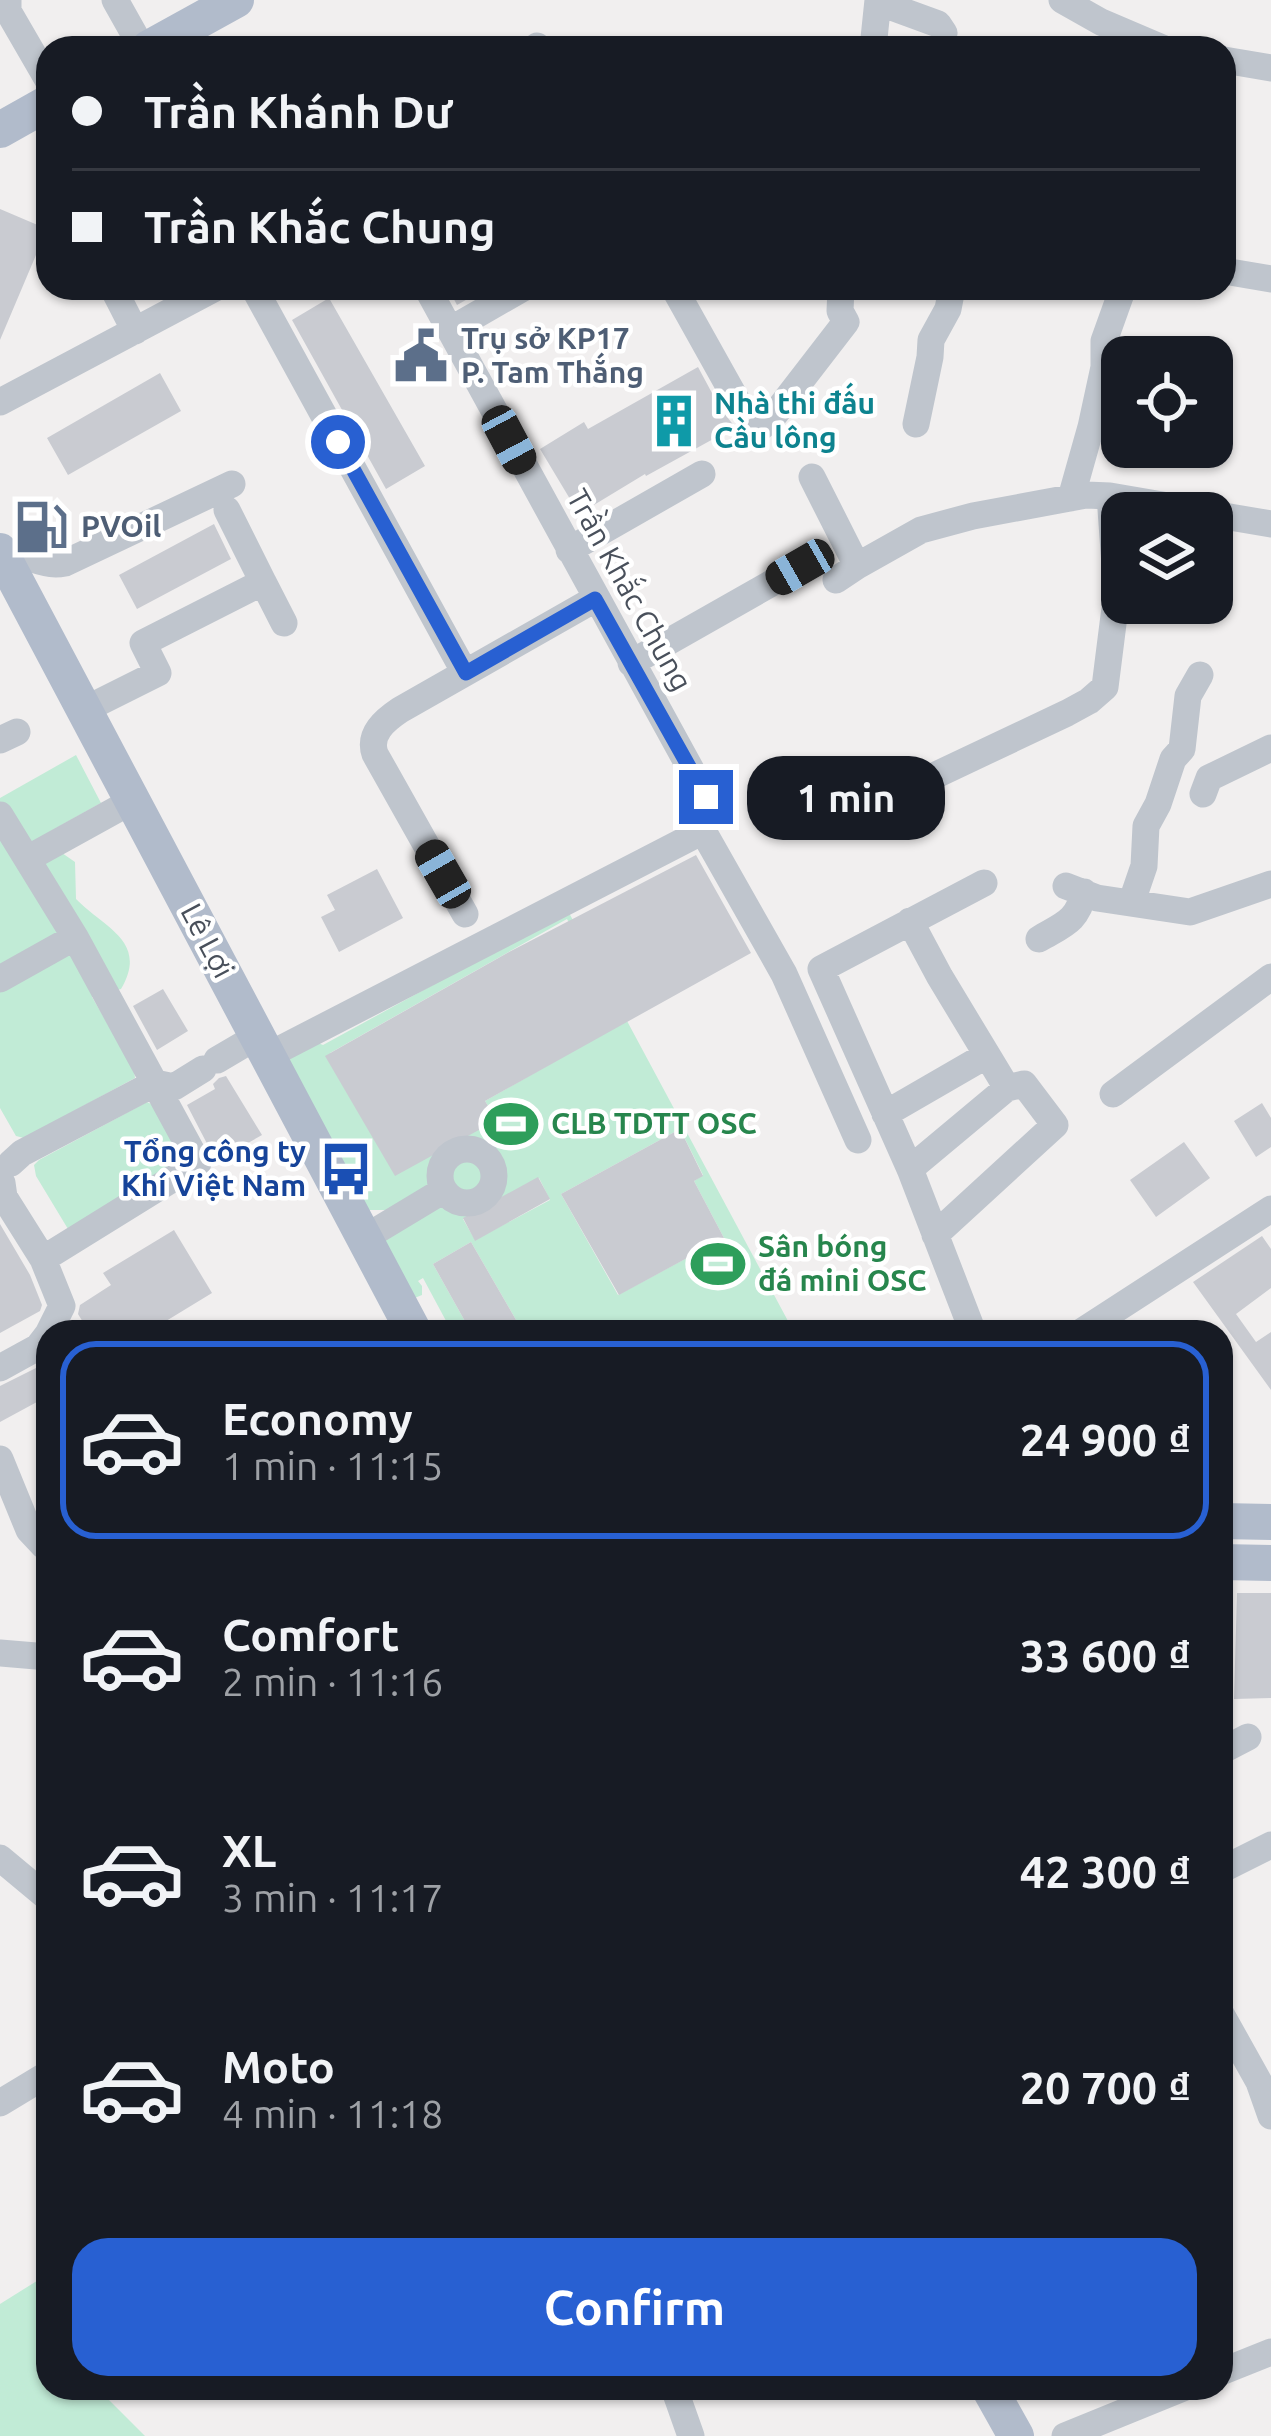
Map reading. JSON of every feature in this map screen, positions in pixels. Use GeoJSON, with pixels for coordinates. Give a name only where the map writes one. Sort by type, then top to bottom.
{"type":"FeatureCollection","features":[{"type":"Feature","properties":{"kind":"main road"},"geometry":{"type":"LineString","coordinates":[[168,36],[236,0]]}},
{"type":"Feature","properties":{"kind":"main road"},"geometry":{"type":"LineString","coordinates":[[0,130],[36,110]]}},
{"type":"Feature","properties":{"kind":"main road","name":"Lê Lợi"},"geometry":{"type":"LineString","coordinates":[[3,557],[12,605],[84,710],[408,1320]]}},
{"type":"Feature","properties":{"kind":"main road"},"geometry":{"type":"LineString","coordinates":[[1233,1521],[1271,1522]]}},
{"type":"Feature","properties":{"kind":"main road"},"geometry":{"type":"LineString","coordinates":[[1233,1562],[1271,1563]]}},
{"type":"Feature","properties":{"kind":"main road"},"geometry":{"type":"LineString","coordinates":[[996,2400],[1016,2436]]}},
{"type":"Feature","properties":{"kind":"street"},"geometry":{"type":"LineString","coordinates":[[116,0],[138,36]]}},
{"type":"Feature","properties":{"kind":"street"},"geometry":{"type":"LineString","coordinates":[[1062,0],[1134,36]]}},
{"type":"Feature","properties":{"kind":"street"},"geometry":{"type":"LineString","coordinates":[[5,1],[36,59]]}},
{"type":"Feature","properties":{"kind":"street"},"geometry":{"type":"LineString","coordinates":[[874,36],[878,1],[938,23],[943,36]]}},
{"type":"Feature","properties":{"kind":"street"},"geometry":{"type":"LineString","coordinates":[[1236,62],[1271,68]]}},
{"type":"Feature","properties":{"kind":"street"},"geometry":{"type":"LineString","coordinates":[[1236,273],[1271,279]]}},
{"type":"Feature","properties":{"kind":"street"},"geometry":{"type":"LineString","coordinates":[[119,300],[135,331]]}},
{"type":"Feature","properties":{"kind":"street"},"geometry":{"type":"LineString","coordinates":[[0,403],[193,300]]}},
{"type":"Feature","properties":{"kind":"street"},"geometry":{"type":"LineString","coordinates":[[261,300],[466,673]]}},
{"type":"Feature","properties":{"kind":"street","name":"Trần Khắc Chung"},"geometry":{"type":"LineString","coordinates":[[434,300],[706,797]]}},
{"type":"Feature","properties":{"kind":"street"},"geometry":{"type":"LineString","coordinates":[[450,330],[502,300]]}},
{"type":"Feature","properties":{"kind":"street"},"geometry":{"type":"LineString","coordinates":[[681,300],[736,399]]}},
{"type":"Feature","properties":{"kind":"street"},"geometry":{"type":"LineString","coordinates":[[754,433],[772,418],[846,322],[840,300]]}},
{"type":"Feature","properties":{"kind":"street"},"geometry":{"type":"LineString","coordinates":[[916,424],[931,340],[950,300]]}},
{"type":"Feature","properties":{"kind":"street"},"geometry":{"type":"LineString","coordinates":[[1071,498],[1100,387],[1104,341],[1119,300]]}},
{"type":"Feature","properties":{"kind":"street"},"geometry":{"type":"LineString","coordinates":[[569,550],[702,474]]}},
{"type":"Feature","properties":{"kind":"street"},"geometry":{"type":"LineString","coordinates":[[812,477],[847,573],[921,530],[974,516],[1101,496]]}},
{"type":"Feature","properties":{"kind":"street"},"geometry":{"type":"LineString","coordinates":[[3,557],[65,563],[229,497],[284,622]]}},
{"type":"Feature","properties":{"kind":"street"},"geometry":{"type":"LineString","coordinates":[[1233,517],[1271,524]]}},
{"type":"Feature","properties":{"kind":"street"},"geometry":{"type":"LineString","coordinates":[[631,662],[800,567]]}},
{"type":"Feature","properties":{"kind":"street"},"geometry":{"type":"LineString","coordinates":[[84,710],[158,674],[142,643],[263,582]]}},
{"type":"Feature","properties":{"kind":"street"},"geometry":{"type":"LineString","coordinates":[[466,914],[372,745],[388,718],[595,599]]}},
{"type":"Feature","properties":{"kind":"street"},"geometry":{"type":"LineString","coordinates":[[936,775],[1089,701],[1105,687],[1113,624]]}},
{"type":"Feature","properties":{"kind":"street"},"geometry":{"type":"LineString","coordinates":[[1132,902],[1144,866],[1146,826],[1173,758],[1182,749],[1189,696],[1200,675]]}},
{"type":"Feature","properties":{"kind":"street"},"geometry":{"type":"LineString","coordinates":[[1203,794],[1209,778],[1271,748]]}},
{"type":"Feature","properties":{"kind":"street"},"geometry":{"type":"LineString","coordinates":[[27,859],[132,800]]}},
{"type":"Feature","properties":{"kind":"street"},"geometry":{"type":"LineString","coordinates":[[0,815],[75,937],[198,1163],[43,1259]]}},
{"type":"Feature","properties":{"kind":"street"},"geometry":{"type":"LineString","coordinates":[[55,1320],[62,1306],[43,1259],[4,1197],[3,1172],[22,1153],[154,1083],[174,1087],[210,1065],[264,1046],[703,831],[784,974],[858,1140]]}},
{"type":"Feature","properties":{"kind":"street"},"geometry":{"type":"LineString","coordinates":[[968,1320],[910,1169],[821,969],[984,883]]}},
{"type":"Feature","properties":{"kind":"street"},"geometry":{"type":"LineString","coordinates":[[1039,939],[1079,911],[1075,889],[1097,898],[1190,912],[1271,884]]}},
{"type":"Feature","properties":{"kind":"street"},"geometry":{"type":"LineString","coordinates":[[910,921],[1007,1088]]}},
{"type":"Feature","properties":{"kind":"street"},"geometry":{"type":"LineString","coordinates":[[0,980],[75,937]]}},
{"type":"Feature","properties":{"kind":"street"},"geometry":{"type":"LineString","coordinates":[[1113,1094],[1271,977]]}},
{"type":"Feature","properties":{"kind":"street"},"geometry":{"type":"LineString","coordinates":[[885,1114],[987,1055]]}},
{"type":"Feature","properties":{"kind":"street"},"geometry":{"type":"LineString","coordinates":[[910,1169],[1007,1088],[1024,1084],[1055,1125],[935,1235]]}},
{"type":"Feature","properties":{"kind":"street"},"geometry":{"type":"LineString","coordinates":[[366,1238],[444,1190]]}},
{"type":"Feature","properties":{"kind":"street"},"geometry":{"type":"LineString","coordinates":[[1100,1320],[1271,1209]]}},
{"type":"Feature","properties":{"kind":"street"},"geometry":{"type":"LineString","coordinates":[[0,1368],[36,1348]]}},
{"type":"Feature","properties":{"kind":"street"},"geometry":{"type":"LineString","coordinates":[[0,1459],[28,1529],[36,1538]]}},
{"type":"Feature","properties":{"kind":"street"},"geometry":{"type":"LineString","coordinates":[[0,1653],[36,1657]]}},
{"type":"Feature","properties":{"kind":"street"},"geometry":{"type":"LineString","coordinates":[[1233,1864],[1271,1845]]}},
{"type":"Feature","properties":{"kind":"street"},"geometry":{"type":"LineString","coordinates":[[0,1858],[36,1888]]}},
{"type":"Feature","properties":{"kind":"street"},"geometry":{"type":"LineString","coordinates":[[1233,2035],[1259,2082],[1271,2116]]}},
{"type":"Feature","properties":{"kind":"street"},"geometry":{"type":"LineString","coordinates":[[0,2103],[36,2081]]}},
{"type":"Feature","properties":{"kind":"street"},"geometry":{"type":"LineString","coordinates":[[1233,2367],[1271,2352]]}},
{"type":"Feature","properties":{"kind":"street"},"geometry":{"type":"LineString","coordinates":[[678,2400],[692,2436]]}},
{"type":"Feature","properties":{"kind":"street"},"geometry":{"type":"LineString","coordinates":[[1066,2436],[1154,2400]]}},
{"type":"Feature","properties":{"kind":"green space"},"geometry":{"type":"Polygon","coordinates":[[[76,755],[101,803],[49,832],[62,853],[75,862],[76,899],[126,947],[130,959],[121,989],[92,997],[135,1078],[24,1138],[16,1136],[0,1108],[0,798],[76,755]]]}},
{"type":"Feature","properties":{"kind":"green space"},"geometry":{"type":"Polygon","coordinates":[[[568,911],[787,1320],[516,1320],[471,1242],[433,1264],[464,1320],[446,1320],[423,1278],[418,1281],[422,1295],[412,1299],[377,1241],[385,1210],[346,1216],[260,1052],[323,1045],[568,911]],[[567,919],[330,1053],[388,1163],[497,1120],[485,1101],[624,1022],[567,919]],[[680,1129],[561,1194],[618,1295],[724,1238],[694,1181],[703,1175],[680,1129]],[[539,1178],[463,1219],[475,1240],[550,1200],[539,1178]]]}},
{"type":"Feature","properties":{"kind":"green space"},"geometry":{"type":"Polygon","coordinates":[[[147,1102],[183,1160],[68,1229],[34,1165],[147,1102]]]}},
{"type":"Feature","properties":{"kind":"green space"},"geometry":{"type":"Polygon","coordinates":[[[36,2282],[36,2400],[109,2400],[145,2436],[0,2436],[0,2304],[36,2282]]]}},
{"type":"Feature","properties":{"kind":"building"},"geometry":{"type":"Polygon","coordinates":[[[0,209],[36,224],[36,255],[0,340],[0,209]]]}},
{"type":"Feature","properties":{"kind":"building"},"geometry":{"type":"Polygon","coordinates":[[[330,300],[425,466],[386,489],[292,320],[330,300]]]}},
{"type":"Feature","properties":{"kind":"building"},"geometry":{"type":"Polygon","coordinates":[[[698,367],[735,427],[579,514],[540,449],[584,422],[588,429],[698,367]]]}},
{"type":"Feature","properties":{"kind":"building"},"geometry":{"type":"Polygon","coordinates":[[[160,373],[181,411],[68,475],[47,438],[160,373]]]}},
{"type":"Feature","properties":{"kind":"building"},"geometry":{"type":"Polygon","coordinates":[[[214,524],[231,559],[137,609],[119,575],[214,524]]]}},
{"type":"Feature","properties":{"kind":"building"},"geometry":{"type":"Polygon","coordinates":[[[696,855],[751,953],[485,1101],[497,1120],[395,1176],[325,1056],[509,952],[696,855]]]}},
{"type":"Feature","properties":{"kind":"building"},"geometry":{"type":"Polygon","coordinates":[[[377,869],[403,918],[339,952],[321,917],[335,910],[327,895],[377,869]]]}},
{"type":"Feature","properties":{"kind":"building"},"geometry":{"type":"Polygon","coordinates":[[[163,989],[188,1031],[157,1050],[133,1006],[163,989]]]}},
{"type":"Feature","properties":{"kind":"building"},"geometry":{"type":"Polygon","coordinates":[[[226,1076],[262,1135],[216,1161],[187,1105],[215,1089],[213,1084],[226,1076]]]}},
{"type":"Feature","properties":{"kind":"building"},"geometry":{"type":"Polygon","coordinates":[[[1262,1103],[1271,1118],[1271,1147],[1256,1157],[1234,1121],[1262,1103]]]}},
{"type":"Feature","properties":{"kind":"building"},"geometry":{"type":"Polygon","coordinates":[[[680,1129],[703,1176],[694,1181],[724,1238],[619,1295],[561,1194],[680,1129]]]}},
{"type":"Feature","properties":{"kind":"building"},"geometry":{"type":"Polygon","coordinates":[[[1184,1142],[1210,1178],[1156,1217],[1130,1180],[1184,1142]]]}},
{"type":"Feature","properties":{"kind":"building"},"geometry":{"type":"Polygon","coordinates":[[[538,1177],[550,1199],[475,1241],[463,1218],[538,1177]]]}},
{"type":"Feature","properties":{"kind":"building"},"geometry":{"type":"Polygon","coordinates":[[[0,1224],[42,1305],[40,1311],[0,1333],[0,1224]]]}},
{"type":"Feature","properties":{"kind":"building"},"geometry":{"type":"Polygon","coordinates":[[[174,1230],[212,1293],[168,1320],[82,1320],[80,1305],[111,1285],[103,1273],[174,1230]]]}},
{"type":"Feature","properties":{"kind":"building"},"geometry":{"type":"Polygon","coordinates":[[[1262,1236],[1271,1249],[1271,1288],[1236,1314],[1256,1342],[1271,1332],[1271,1390],[1233,1337],[1233,1320],[1220,1320],[1193,1282],[1262,1236]]]}},
{"type":"Feature","properties":{"kind":"building"},"geometry":{"type":"Polygon","coordinates":[[[471,1242],[516,1320],[464,1320],[433,1264],[471,1242]]]}},
{"type":"Feature","properties":{"kind":"building"},"geometry":{"type":"Polygon","coordinates":[[[36,1368],[36,1402],[0,1422],[0,1386],[36,1368]]]}},
{"type":"Feature","properties":{"kind":"building"},"geometry":{"type":"Polygon","coordinates":[[[1237,1593],[1271,1593],[1271,1698],[1234,1699],[1237,1593]]]}},
{"type":"Feature","properties":{"kind":"place","name":"Trụ sở KP17 P. Tam Thắng"},"geometry":{"type":"Point","coordinates":[421,356]}},
{"type":"Feature","properties":{"kind":"place","name":"Nhà thi đấu Cầu lông"},"geometry":{"type":"Point","coordinates":[674,421]}},
{"type":"Feature","properties":{"kind":"place","name":"PVOil"},"geometry":{"type":"Point","coordinates":[41,527]}},
{"type":"Feature","properties":{"kind":"place","name":"CLB TDTT OSC"},"geometry":{"type":"Point","coordinates":[511,1124]}},
{"type":"Feature","properties":{"kind":"place","name":"Tổng công ty Khí Việt Nam"},"geometry":{"type":"Point","coordinates":[346,1169]}},
{"type":"Feature","properties":{"kind":"place","name":"Sân bóng đá mini OSC"},"geometry":{"type":"Point","coordinates":[718,1264]}},
{"type":"Feature","properties":{"kind":"route"},"geometry":{"type":"LineString","coordinates":[[338,442],[466,673],[595,599],[706,797]]}}]}
